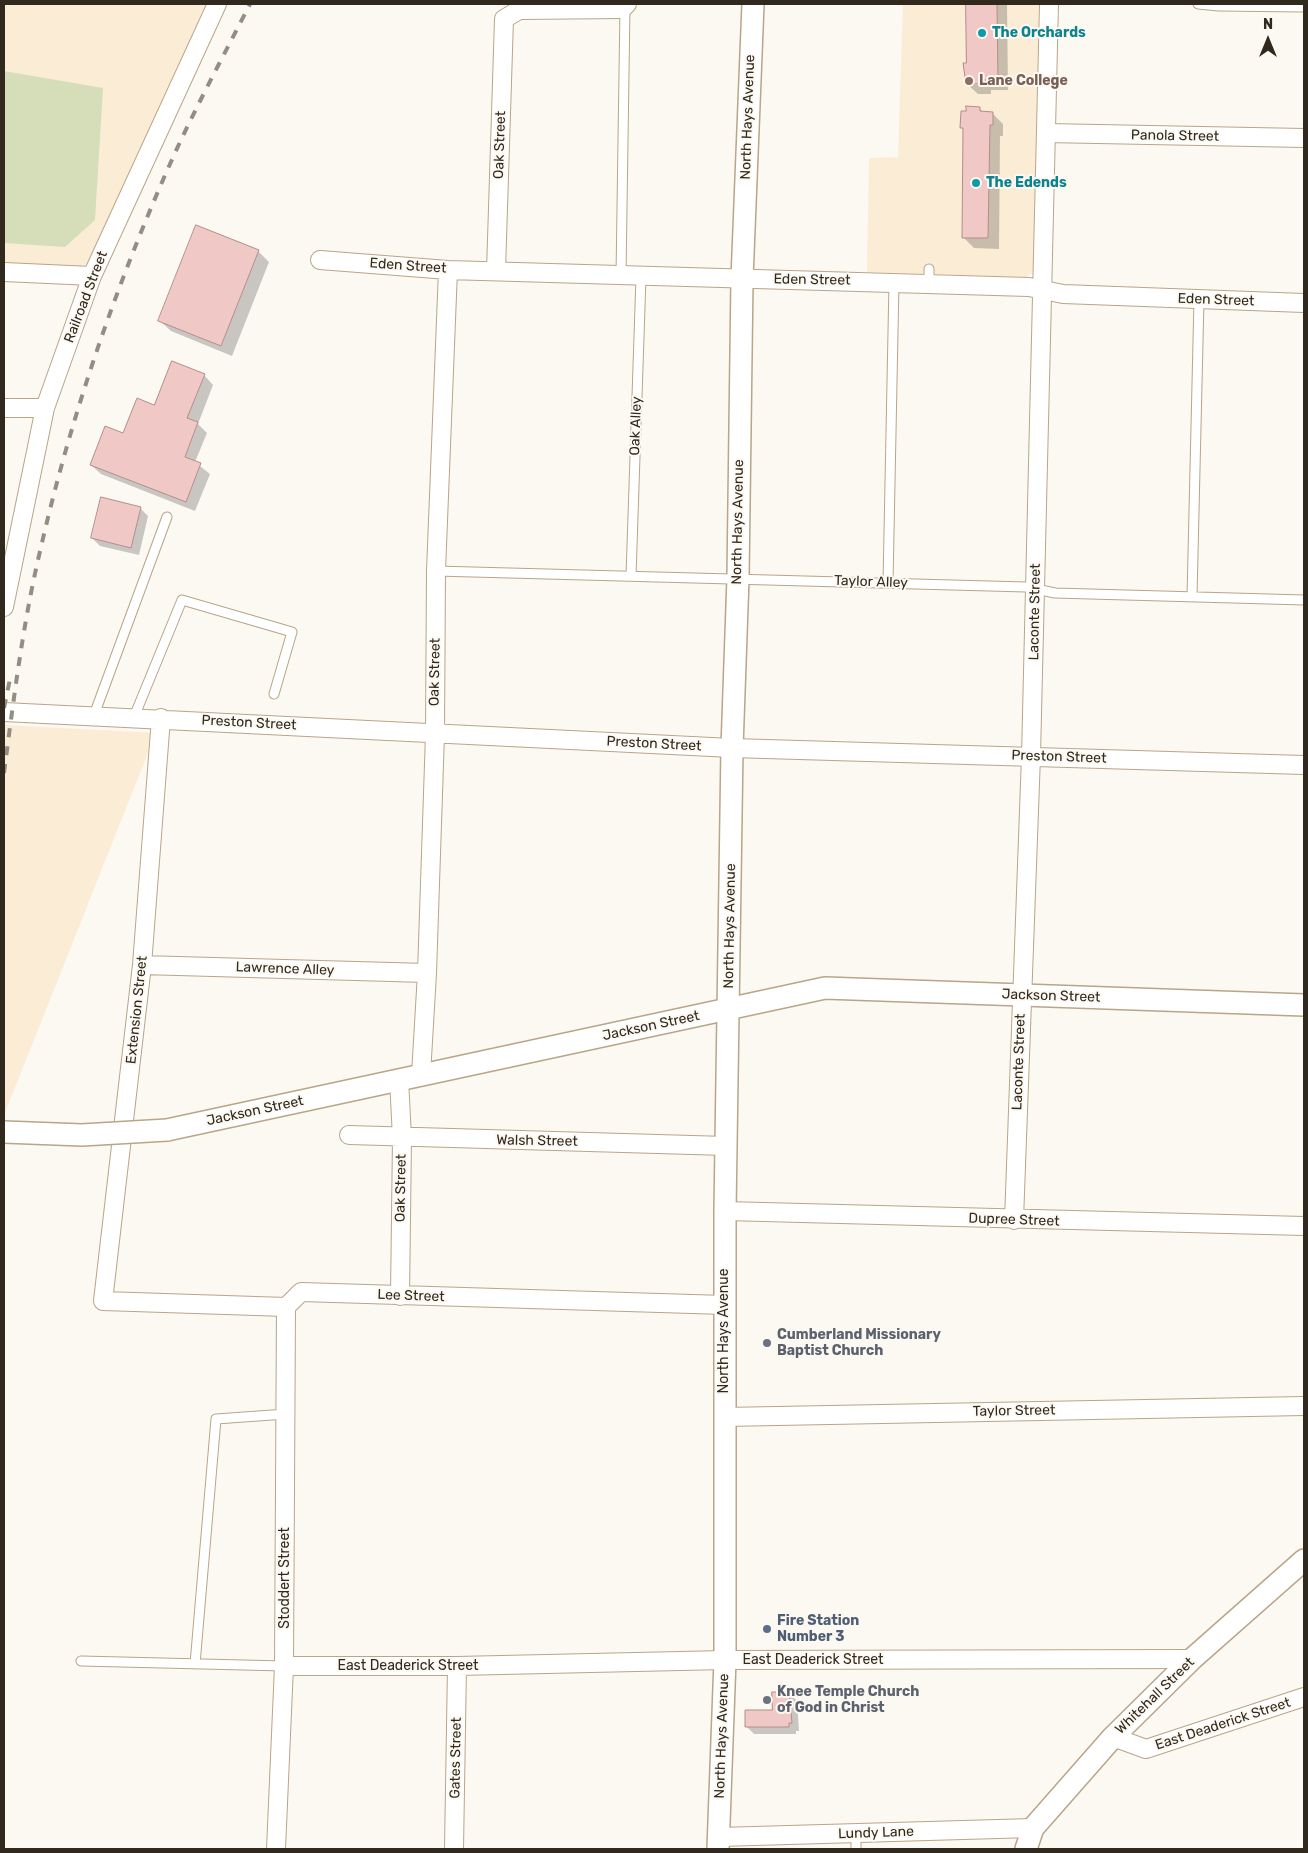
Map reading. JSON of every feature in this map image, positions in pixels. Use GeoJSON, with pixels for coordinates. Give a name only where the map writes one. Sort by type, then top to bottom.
{"type":"FeatureCollection","features":[{"type":"Feature","properties":{"kind":"street","name":"Railroad Street"},"geometry":{"type":"LineString","coordinates":[[4,607],[45,408],[92,276],[217,4]]}},
{"type":"Feature","properties":{"kind":"street","name":"Oak Street"},"geometry":{"type":"LineString","coordinates":[[496,271],[504,19],[519,10],[622,9],[626,4]]}},
{"type":"Feature","properties":{"kind":"street","name":"North Hays Avenue"},"geometry":{"type":"LineString","coordinates":[[718,1843],[725,1660],[725,1211],[732,748],[738,578],[742,279],[753,4]]}},
{"type":"Feature","properties":{"kind":"street","name":"Laconte Street"},"geometry":{"type":"LineString","coordinates":[[1014,1220],[1036,589],[1049,4]]}},
{"type":"Feature","properties":{"kind":"street","name":"Panola Street"},"geometry":{"type":"LineString","coordinates":[[1046,134],[1304,138]]}},
{"type":"Feature","properties":{"kind":"street","name":"Eden Street"},"geometry":{"type":"LineString","coordinates":[[320,260],[448,270],[641,277],[894,282],[929,276],[1030,287],[1063,294],[1304,303]]}},
{"type":"Feature","properties":{"kind":"street","name":"Oak Street"},"geometry":{"type":"LineString","coordinates":[[421,1075],[428,973],[435,734],[436,571],[448,270]]}},
{"type":"Feature","properties":{"kind":"street"},"geometry":{"type":"LineString","coordinates":[[4,272],[92,276]]}},
{"type":"Feature","properties":{"kind":"street"},"geometry":{"type":"LineString","coordinates":[[4,408],[45,408]]}},
{"type":"Feature","properties":{"kind":"street","name":"Preston Street"},"geometry":{"type":"LineString","coordinates":[[4,712],[161,718],[435,734],[732,748],[1304,765]]}},
{"type":"Feature","properties":{"kind":"street","name":"Extension Street"},"geometry":{"type":"LineString","coordinates":[[161,718],[142,965],[103,1300],[286,1308]]}},
{"type":"Feature","properties":{"kind":"street","name":"Lawrence Alley"},"geometry":{"type":"LineString","coordinates":[[142,965],[428,973]]}},
{"type":"Feature","properties":{"kind":"street","name":"Jackson Street"},"geometry":{"type":"LineString","coordinates":[[4,1132],[82,1135],[167,1130],[825,988],[1304,1004]]}},
{"type":"Feature","properties":{"kind":"street","name":"Oak Street"},"geometry":{"type":"LineString","coordinates":[[399,1080],[402,1138],[400,1296]]}},
{"type":"Feature","properties":{"kind":"street","name":"Walsh Street"},"geometry":{"type":"LineString","coordinates":[[349,1135],[726,1146]]}},
{"type":"Feature","properties":{"kind":"street","name":"Dupree Street"},"geometry":{"type":"LineString","coordinates":[[725,1211],[1014,1220],[1304,1226]]}},
{"type":"Feature","properties":{"kind":"street","name":"Lee Street"},"geometry":{"type":"LineString","coordinates":[[286,1308],[301,1292],[725,1305]]}},
{"type":"Feature","properties":{"kind":"street","name":"Stoddert Street"},"geometry":{"type":"LineString","coordinates":[[276,1849],[284,1666],[286,1308]]}},
{"type":"Feature","properties":{"kind":"street","name":"Taylor Street"},"geometry":{"type":"LineString","coordinates":[[724,1417],[1304,1406]]}},
{"type":"Feature","properties":{"kind":"street","name":"Whitehall Street"},"geometry":{"type":"LineString","coordinates":[[1026,1849],[1033,1828],[1113,1737],[1192,1659],[1304,1560]]}},
{"type":"Feature","properties":{"kind":"street","name":"East Deaderick Street"},"geometry":{"type":"LineString","coordinates":[[284,1666],[458,1666],[725,1660],[1192,1659]]}},
{"type":"Feature","properties":{"kind":"street","name":"Gates Street"},"geometry":{"type":"LineString","coordinates":[[454,1849],[458,1666]]}},
{"type":"Feature","properties":{"kind":"street","name":"East Deaderick Street"},"geometry":{"type":"LineString","coordinates":[[1113,1737],[1146,1749],[1304,1697]]}},
{"type":"Feature","properties":{"kind":"street","name":"Lundy Lane"},"geometry":{"type":"LineString","coordinates":[[718,1843],[856,1841],[1033,1828]]}},
{"type":"Feature","properties":{"kind":"lane"},"geometry":{"type":"LineString","coordinates":[[621,276],[626,4]]}},
{"type":"Feature","properties":{"kind":"lane"},"geometry":{"type":"LineString","coordinates":[[1198,4],[1304,7]]}},
{"type":"Feature","properties":{"kind":"lane","name":"Oak Alley"},"geometry":{"type":"LineString","coordinates":[[631,576],[641,277]]}},
{"type":"Feature","properties":{"kind":"lane"},"geometry":{"type":"LineString","coordinates":[[888,583],[894,282]]}},
{"type":"Feature","properties":{"kind":"lane"},"geometry":{"type":"LineString","coordinates":[[1192,597],[1199,299]]}},
{"type":"Feature","properties":{"kind":"lane"},"geometry":{"type":"LineString","coordinates":[[94,715],[167,517]]}},
{"type":"Feature","properties":{"kind":"lane","name":"Taylor Alley"},"geometry":{"type":"LineString","coordinates":[[436,571],[888,583],[1036,589],[1055,593],[1304,600]]}},
{"type":"Feature","properties":{"kind":"lane"},"geometry":{"type":"LineString","coordinates":[[134,717],[182,600],[292,632],[274,694]]}},
{"type":"Feature","properties":{"kind":"lane"},"geometry":{"type":"LineString","coordinates":[[195,1664],[216,1419],[286,1414]]}},
{"type":"Feature","properties":{"kind":"lane"},"geometry":{"type":"LineString","coordinates":[[81,1661],[284,1666]]}},
{"type":"Feature","properties":{"kind":"shaded area"},"geometry":{"type":"Polygon","coordinates":[[[4,4],[208,4],[91,262],[81,266],[58,268],[4,266],[4,4]]]}},
{"type":"Feature","properties":{"kind":"shaded area","name":"Lane College"},"geometry":{"type":"Polygon","coordinates":[[[903,4],[1039,4],[1033,272],[1026,277],[867,272],[869,158],[898,157],[903,4]]]}},
{"type":"Feature","properties":{"kind":"shaded area"},"geometry":{"type":"Polygon","coordinates":[[[4,725],[156,733],[4,1115],[4,725]]]}},
{"type":"Feature","properties":{"kind":"green space"},"geometry":{"type":"Polygon","coordinates":[[[4,71],[103,88],[95,220],[65,247],[4,243],[4,71]]]}},
{"type":"Feature","properties":{"kind":"building","name":"The Orchards"},"geometry":{"type":"Polygon","coordinates":[[[966,4],[997,4],[998,80],[981,80],[981,84],[966,84],[963,63],[966,63],[966,4]]]}},
{"type":"Feature","properties":{"kind":"building","name":"The Edends"},"geometry":{"type":"Polygon","coordinates":[[[966,106],[980,107],[980,111],[993,112],[993,125],[990,125],[988,238],[962,238],[963,128],[960,128],[961,111],[966,111],[966,106]]]}},
{"type":"Feature","properties":{"kind":"building"},"geometry":{"type":"Polygon","coordinates":[[[196,225],[259,250],[221,346],[158,321],[196,225]]]}},
{"type":"Feature","properties":{"kind":"building"},"geometry":{"type":"Polygon","coordinates":[[[172,361],[205,374],[187,418],[198,422],[185,457],[201,463],[186,502],[90,465],[105,426],[123,433],[137,398],[154,405],[172,361]]]}},
{"type":"Feature","properties":{"kind":"building"},"geometry":{"type":"Polygon","coordinates":[[[101,497],[141,507],[131,548],[91,538],[101,497]]]}},
{"type":"Feature","properties":{"kind":"building"},"geometry":{"type":"Polygon","coordinates":[[[772,1692],[789,1692],[792,1723],[789,1723],[789,1727],[745,1727],[745,1710],[772,1710],[772,1692]]]}},
{"type":"Feature","properties":{"kind":"railway"},"geometry":{"type":"LineString","coordinates":[[4,773],[29,603],[53,498],[80,401],[113,305],[170,164],[250,4]]}},
{"type":"Feature","properties":{"kind":"railway"},"geometry":{"type":"LineString","coordinates":[[4,708],[10,679]]}},
{"type":"Feature","properties":{"kind":"place","name":"The Orchards"},"geometry":{"type":"Point","coordinates":[982,33]}},
{"type":"Feature","properties":{"kind":"place","name":"Lane College"},"geometry":{"type":"Point","coordinates":[969,81]}},
{"type":"Feature","properties":{"kind":"place","name":"The Edends"},"geometry":{"type":"Point","coordinates":[976,183]}},
{"type":"Feature","properties":{"kind":"place","name":"Cumberland Missionary Baptist Church"},"geometry":{"type":"Point","coordinates":[767,1343]}},
{"type":"Feature","properties":{"kind":"place","name":"Fire Station Number 3"},"geometry":{"type":"Point","coordinates":[767,1629]}},
{"type":"Feature","properties":{"kind":"place","name":"Knee Temple Church of God in Christ"},"geometry":{"type":"Point","coordinates":[767,1700]}}]}
